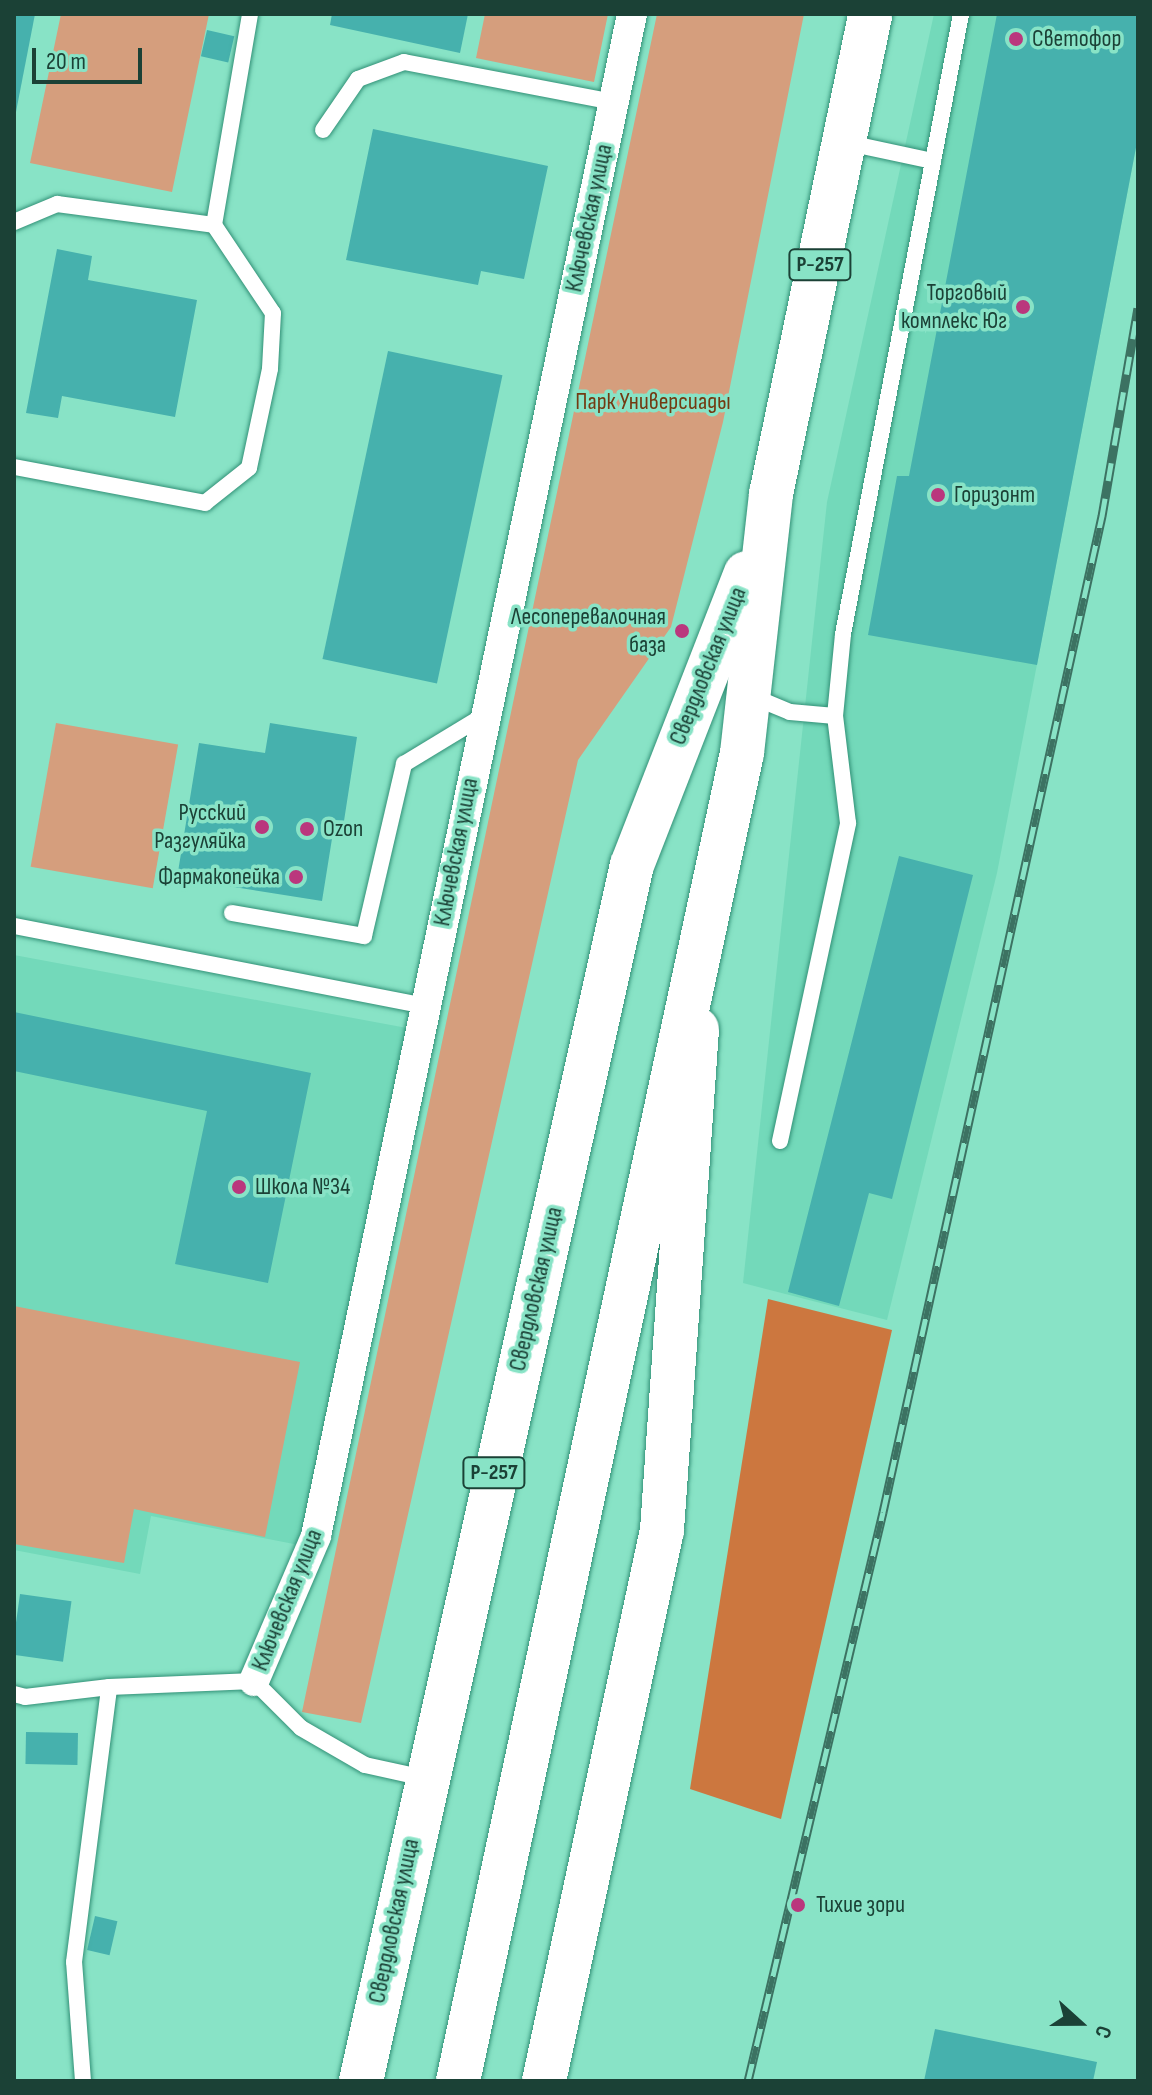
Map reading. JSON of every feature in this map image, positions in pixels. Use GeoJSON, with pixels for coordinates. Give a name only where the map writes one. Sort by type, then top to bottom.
{"type":"FeatureCollection","features":[{"type":"Feature","properties":{"kind":"main road","name":"Свердловская улица"},"geometry":{"type":"LineString","coordinates":[[458,2081],[704,919],[742,753],[769,514],[870,14]]}},
{"type":"Feature","properties":{"kind":"main road","name":"Свердловская улица"},"geometry":{"type":"LineString","coordinates":[[361,2081],[424,1778],[632,865],[769,514]]}},
{"type":"Feature","properties":{"kind":"main road"},"geometry":{"type":"LineString","coordinates":[[544,2081],[662,1530],[704,919]]}},
{"type":"Feature","properties":{"kind":"street","name":"Ключевская улица"},"geometry":{"type":"LineString","coordinates":[[254,1681],[316,1536],[427,1006],[483,716],[632,14]]}},
{"type":"Feature","properties":{"kind":"lane"},"geometry":{"type":"LineString","coordinates":[[14,467],[205,503],[249,468],[270,369],[273,313],[214,225],[250,14]]}},
{"type":"Feature","properties":{"kind":"lane"},"geometry":{"type":"LineString","coordinates":[[780,1141],[848,823],[835,716],[843,634],[961,14]]}},
{"type":"Feature","properties":{"kind":"lane"},"geometry":{"type":"LineString","coordinates":[[323,130],[358,79],[404,62],[614,102]]}},
{"type":"Feature","properties":{"kind":"lane"},"geometry":{"type":"LineString","coordinates":[[844,142],[933,161]]}},
{"type":"Feature","properties":{"kind":"lane"},"geometry":{"type":"LineString","coordinates":[[14,222],[57,204],[214,225]]}},
{"type":"Feature","properties":{"kind":"lane"},"geometry":{"type":"LineString","coordinates":[[748,694],[790,712],[835,716]]}},
{"type":"Feature","properties":{"kind":"lane"},"geometry":{"type":"LineString","coordinates":[[232,913],[364,936],[404,764],[483,716]]}},
{"type":"Feature","properties":{"kind":"lane"},"geometry":{"type":"LineString","coordinates":[[14,926],[427,1006]]}},
{"type":"Feature","properties":{"kind":"lane"},"geometry":{"type":"LineString","coordinates":[[14,1694],[25,1697],[109,1687],[254,1681],[301,1728],[365,1765],[424,1778]]}},
{"type":"Feature","properties":{"kind":"lane"},"geometry":{"type":"LineString","coordinates":[[83,2081],[74,1962],[109,1687]]}},
{"type":"Feature","properties":{"kind":"shaded area"},"geometry":{"type":"Polygon","coordinates":[[[934,14],[1138,14],[1138,137],[997,873],[887,1320],[743,1283],[827,502],[934,14]]]}},
{"type":"Feature","properties":{"kind":"shaded area"},"geometry":{"type":"Polygon","coordinates":[[[14,955],[407,1028],[299,1545],[151,1516],[140,1574],[14,1550],[14,955]]]}},
{"type":"Feature","properties":{"kind":"shaded area"},"geometry":{"type":"Polygon","coordinates":[[[768,1299],[892,1330],[781,1819],[690,1789],[768,1299]]]}},
{"type":"Feature","properties":{"kind":"green space"},"geometry":{"type":"Polygon","coordinates":[[[61,14],[209,14],[172,192],[30,163],[61,14]]]}},
{"type":"Feature","properties":{"kind":"green space"},"geometry":{"type":"Polygon","coordinates":[[[485,14],[608,14],[594,82],[476,58],[485,14]]]}},
{"type":"Feature","properties":{"kind":"green space","name":"Парк Универсиады"},"geometry":{"type":"Polygon","coordinates":[[[657,14],[804,14],[723,422],[671,627],[578,760],[361,1723],[302,1712],[657,14]]]}},
{"type":"Feature","properties":{"kind":"green space"},"geometry":{"type":"Polygon","coordinates":[[[56,723],[178,745],[153,888],[31,867],[56,723]]]}},
{"type":"Feature","properties":{"kind":"green space"},"geometry":{"type":"Polygon","coordinates":[[[14,1306],[300,1362],[265,1537],[134,1509],[124,1563],[14,1544],[14,1306]]]}},
{"type":"Feature","properties":{"kind":"building"},"geometry":{"type":"Polygon","coordinates":[[[14,14],[35,14],[15,117],[14,117],[14,14]]]}},
{"type":"Feature","properties":{"kind":"building"},"geometry":{"type":"Polygon","coordinates":[[[332,14],[468,14],[460,53],[330,25],[332,14]]]}},
{"type":"Feature","properties":{"kind":"building","name":"Торговый комплекс Юг"},"geometry":{"type":"Polygon","coordinates":[[[997,14],[1138,14],[1138,137],[1037,665],[868,635],[897,476],[909,476],[997,14]]]}},
{"type":"Feature","properties":{"kind":"building"},"geometry":{"type":"Polygon","coordinates":[[[207,30],[234,36],[228,63],[201,56],[207,30]]]}},
{"type":"Feature","properties":{"kind":"building"},"geometry":{"type":"Polygon","coordinates":[[[373,129],[548,166],[524,279],[481,271],[478,285],[346,260],[373,129]]]}},
{"type":"Feature","properties":{"kind":"building"},"geometry":{"type":"Polygon","coordinates":[[[57,249],[92,256],[88,280],[197,300],[175,417],[62,396],[58,418],[26,413],[57,249]]]}},
{"type":"Feature","properties":{"kind":"building"},"geometry":{"type":"Polygon","coordinates":[[[388,351],[502,375],[437,683],[323,659],[388,351]]]}},
{"type":"Feature","properties":{"kind":"building"},"geometry":{"type":"Polygon","coordinates":[[[270,723],[357,737],[344,821],[335,820],[322,901],[177,878],[199,743],[265,753],[270,723]]]}},
{"type":"Feature","properties":{"kind":"building"},"geometry":{"type":"Polygon","coordinates":[[[899,856],[973,875],[892,1199],[869,1193],[839,1306],[788,1292],[899,856]]]}},
{"type":"Feature","properties":{"kind":"building","name":"Школа №34"},"geometry":{"type":"Polygon","coordinates":[[[14,1012],[311,1073],[268,1283],[175,1264],[207,1111],[14,1071],[14,1012]]]}},
{"type":"Feature","properties":{"kind":"building"},"geometry":{"type":"Polygon","coordinates":[[[20,1594],[71,1601],[63,1662],[14,1655],[20,1594]]]}},
{"type":"Feature","properties":{"kind":"building"},"geometry":{"type":"Polygon","coordinates":[[[26,1732],[78,1733],[77,1765],[25,1764],[26,1732]]]}},
{"type":"Feature","properties":{"kind":"building"},"geometry":{"type":"Polygon","coordinates":[[[95,1916],[117,1921],[110,1955],[87,1950],[95,1916]]]}},
{"type":"Feature","properties":{"kind":"building"},"geometry":{"type":"Polygon","coordinates":[[[935,2029],[1097,2062],[1093,2081],[924,2081],[935,2029]]]}},
{"type":"Feature","properties":{"kind":"railway"},"geometry":{"type":"LineString","coordinates":[[748,2081],[883,1512],[1102,516],[1138,308]]}},
{"type":"Feature","properties":{"kind":"place","name":"Светофор"},"geometry":{"type":"Point","coordinates":[1016,39]}},
{"type":"Feature","properties":{"kind":"place","name":"Торговый комплекс Юг"},"geometry":{"type":"Point","coordinates":[1023,307]}},
{"type":"Feature","properties":{"kind":"place","name":"Горизонт"},"geometry":{"type":"Point","coordinates":[938,495]}},
{"type":"Feature","properties":{"kind":"place","name":"Лесоперевалочная база"},"geometry":{"type":"Point","coordinates":[682,631]}},
{"type":"Feature","properties":{"kind":"place","name":"Русский Разгуляйка"},"geometry":{"type":"Point","coordinates":[262,827]}},
{"type":"Feature","properties":{"kind":"place","name":"Ozon"},"geometry":{"type":"Point","coordinates":[307,829]}},
{"type":"Feature","properties":{"kind":"place","name":"Фармакопейка"},"geometry":{"type":"Point","coordinates":[296,877]}},
{"type":"Feature","properties":{"kind":"place","name":"Школа №34"},"geometry":{"type":"Point","coordinates":[239,1187]}},
{"type":"Feature","properties":{"kind":"place","name":"Тихие зори"},"geometry":{"type":"Point","coordinates":[798,1905]}}]}
